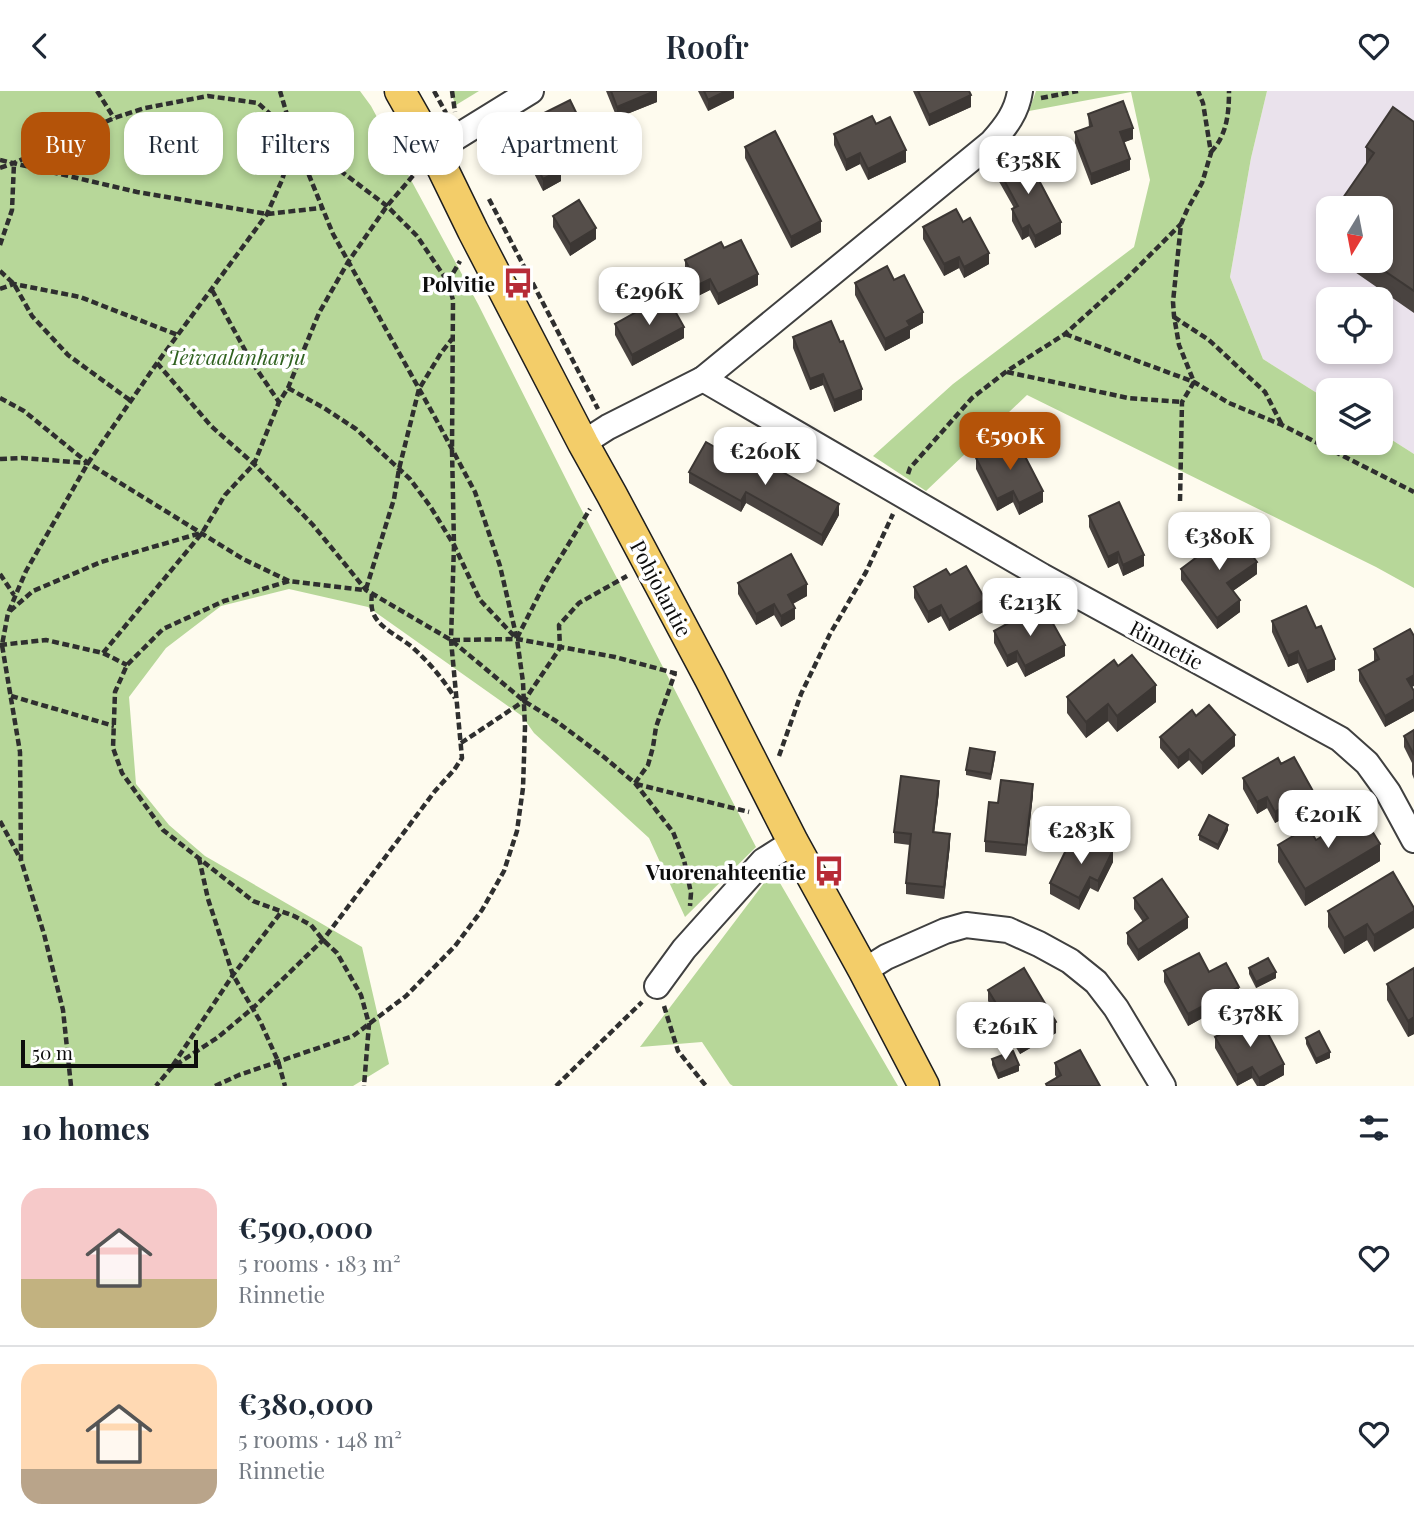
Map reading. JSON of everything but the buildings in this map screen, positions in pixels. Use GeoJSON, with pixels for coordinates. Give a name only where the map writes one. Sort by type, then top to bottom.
{"type":"FeatureCollection","features":[{"type":"Feature","properties":{"kind":"main road","name":"Pohjolantie"},"geometry":{"type":"LineString","coordinates":[[400,91],[409,112]]}},
{"type":"Feature","properties":{"kind":"main road","name":"Pohjolantie"},"geometry":{"type":"LineString","coordinates":[[438,175],[479,242],[923,1086]]}},
{"type":"Feature","properties":{"kind":"street"},"geometry":{"type":"LineString","coordinates":[[463,136],[531,91]]}},
{"type":"Feature","properties":{"kind":"street"},"geometry":{"type":"LineString","coordinates":[[583,443],[608,427],[703,379],[992,142],[1008,123],[1019,97]]}},
{"type":"Feature","properties":{"kind":"street","name":"Rinnetie"},"geometry":{"type":"LineString","coordinates":[[703,379],[1042,576],[1340,739],[1367,763],[1388,792],[1414,840]]}},
{"type":"Feature","properties":{"kind":"street"},"geometry":{"type":"LineString","coordinates":[[657,986],[684,949],[763,861],[787,829]]}},
{"type":"Feature","properties":{"kind":"street"},"geometry":{"type":"LineString","coordinates":[[864,971],[886,957],[945,931],[966,925],[1008,930],[1070,961],[1097,982],[1116,1008],[1163,1086]]}},
{"type":"Feature","properties":{"kind":"path"},"geometry":{"type":"LineString","coordinates":[[97,91],[114,118]]}},
{"type":"Feature","properties":{"kind":"path"},"geometry":{"type":"LineString","coordinates":[[280,91],[286,112]]}},
{"type":"Feature","properties":{"kind":"path"},"geometry":{"type":"LineString","coordinates":[[1019,97],[1078,91]]}},
{"type":"Feature","properties":{"kind":"path"},"geometry":{"type":"LineString","coordinates":[[1198,91],[1203,103],[1211,153]]}},
{"type":"Feature","properties":{"kind":"path"},"geometry":{"type":"LineString","coordinates":[[1194,382],[1179,345],[1174,316],[1181,224],[1202,183],[1211,153],[1220,143],[1229,112],[1229,91]]}},
{"type":"Feature","properties":{"kind":"path"},"geometry":{"type":"LineString","coordinates":[[0,168],[114,118],[145,109],[208,96],[258,103],[268,112]]}},
{"type":"Feature","properties":{"kind":"path"},"geometry":{"type":"LineString","coordinates":[[0,160],[137,192],[267,214],[321,208]]}},
{"type":"Feature","properties":{"kind":"path"},"geometry":{"type":"LineString","coordinates":[[0,245],[12,209],[14,163]]}},
{"type":"Feature","properties":{"kind":"path"},"geometry":{"type":"LineString","coordinates":[[21,860],[20,752],[1,644],[14,596],[88,463],[157,363],[267,214],[284,175]]}},
{"type":"Feature","properties":{"kind":"path"},"geometry":{"type":"LineString","coordinates":[[215,1086],[239,1075],[353,1036],[407,996],[455,946],[482,910],[504,871],[517,831],[523,788],[524,701],[517,639],[500,566],[475,492],[333,234],[308,175]]}},
{"type":"Feature","properties":{"kind":"path"},"geometry":{"type":"LineString","coordinates":[[171,1068],[218,1038],[323,940],[461,758],[451,640],[454,545],[453,300],[448,282],[417,236],[387,206],[346,175]]}},
{"type":"Feature","properties":{"kind":"path"},"geometry":{"type":"LineString","coordinates":[[103,653],[202,533],[225,495],[254,464],[319,313],[348,262],[387,206],[414,175]]}},
{"type":"Feature","properties":{"kind":"path"},"geometry":{"type":"LineString","coordinates":[[778,757],[801,694],[830,634],[866,572],[902,496],[910,468],[972,398],[1007,371],[1065,334],[1124,281],[1181,224]]}},
{"type":"Feature","properties":{"kind":"path"},"geometry":{"type":"LineString","coordinates":[[448,282],[465,252]]}},
{"type":"Feature","properties":{"kind":"path"},"geometry":{"type":"LineString","coordinates":[[0,271],[14,284],[32,316],[68,355],[131,401]]}},
{"type":"Feature","properties":{"kind":"path"},"geometry":{"type":"LineString","coordinates":[[448,282],[481,280]]}},
{"type":"Feature","properties":{"kind":"path"},"geometry":{"type":"LineString","coordinates":[[0,289],[14,284],[80,297],[178,335]]}},
{"type":"Feature","properties":{"kind":"path"},"geometry":{"type":"LineString","coordinates":[[212,289],[251,361],[279,401]]}},
{"type":"Feature","properties":{"kind":"path"},"geometry":{"type":"LineString","coordinates":[[1174,316],[1209,340],[1265,392],[1282,425]]}},
{"type":"Feature","properties":{"kind":"path"},"geometry":{"type":"LineString","coordinates":[[1065,334],[1194,382],[1229,403],[1282,425],[1413,493]]}},
{"type":"Feature","properties":{"kind":"path"},"geometry":{"type":"LineString","coordinates":[[366,590],[394,499],[419,389],[453,338]]}},
{"type":"Feature","properties":{"kind":"path"},"geometry":{"type":"LineString","coordinates":[[157,363],[211,426],[254,464],[313,525],[366,590],[451,640],[524,701],[556,721],[635,783],[673,832],[684,860],[691,893],[684,949]]}},
{"type":"Feature","properties":{"kind":"path"},"geometry":{"type":"LineString","coordinates":[[1007,371],[1128,398],[1182,402]]}},
{"type":"Feature","properties":{"kind":"path"},"geometry":{"type":"LineString","coordinates":[[1180,501],[1182,402],[1194,382]]}},
{"type":"Feature","properties":{"kind":"path"},"geometry":{"type":"LineString","coordinates":[[288,388],[356,429],[410,478],[454,545],[480,600],[517,639]]}},
{"type":"Feature","properties":{"kind":"path"},"geometry":{"type":"LineString","coordinates":[[0,398],[24,411],[88,463],[243,559],[289,581],[366,590]]}},
{"type":"Feature","properties":{"kind":"path"},"geometry":{"type":"LineString","coordinates":[[0,459],[88,463]]}},
{"type":"Feature","properties":{"kind":"path"},"geometry":{"type":"LineString","coordinates":[[517,639],[546,581],[591,507]]}},
{"type":"Feature","properties":{"kind":"path"},"geometry":{"type":"LineString","coordinates":[[8,613],[33,591],[101,562],[202,533]]}},
{"type":"Feature","properties":{"kind":"path"},"geometry":{"type":"LineString","coordinates":[[461,743],[524,701],[560,647],[559,625],[579,603],[649,563]]}},
{"type":"Feature","properties":{"kind":"path"},"geometry":{"type":"LineString","coordinates":[[0,574],[14,596]]}},
{"type":"Feature","properties":{"kind":"path"},"geometry":{"type":"LineString","coordinates":[[289,581],[224,601],[163,629],[127,665],[115,692],[113,748],[122,773],[163,829],[253,901],[311,925],[337,953],[361,995],[369,1024],[364,1086]]}},
{"type":"Feature","properties":{"kind":"path"},"geometry":{"type":"LineString","coordinates":[[372,594],[373,614],[380,624],[422,656],[444,680],[457,700]]}},
{"type":"Feature","properties":{"kind":"path"},"geometry":{"type":"LineString","coordinates":[[1,644],[46,639],[103,653],[127,665]]}},
{"type":"Feature","properties":{"kind":"path"},"geometry":{"type":"LineString","coordinates":[[451,640],[517,639],[615,657],[675,674],[710,679]]}},
{"type":"Feature","properties":{"kind":"path"},"geometry":{"type":"LineString","coordinates":[[635,783],[648,765],[656,727],[675,674]]}},
{"type":"Feature","properties":{"kind":"path"},"geometry":{"type":"LineString","coordinates":[[11,696],[114,726]]}},
{"type":"Feature","properties":{"kind":"path"},"geometry":{"type":"LineString","coordinates":[[635,783],[744,811],[787,829]]}},
{"type":"Feature","properties":{"kind":"path"},"geometry":{"type":"LineString","coordinates":[[0,821],[21,860],[44,934],[63,1010],[71,1086]]}},
{"type":"Feature","properties":{"kind":"path"},"geometry":{"type":"LineString","coordinates":[[199,857],[208,898],[233,975],[253,1008],[278,1061],[285,1086]]}},
{"type":"Feature","properties":{"kind":"path"},"geometry":{"type":"LineString","coordinates":[[156,1086],[233,975],[282,911]]}},
{"type":"Feature","properties":{"kind":"path"},"geometry":{"type":"LineString","coordinates":[[556,1086],[657,986],[678,1051],[706,1086]]}},
{"type":"Feature","properties":{"kind":"shaded area"},"geometry":{"type":"Polygon","coordinates":[[[1267,91],[1414,91],[1414,454],[1393,441],[1393,378],[1316,378],[1316,392],[1263,359],[1230,277],[1251,158],[1267,91]]]}},
{"type":"Feature","properties":{"kind":"green space","name":"Teivaalanharju"},"geometry":{"type":"Polygon","coordinates":[[[0,91],[360,91],[374,112],[368,112],[368,175],[408,175],[478,304],[756,847],[685,917],[649,838],[534,733],[522,716],[368,607],[289,589],[221,606],[166,648],[129,697],[136,784],[169,825],[205,856],[362,947],[389,1064],[353,1086],[0,1086],[0,91]]]}},
{"type":"Feature","properties":{"kind":"green space"},"geometry":{"type":"Polygon","coordinates":[[[450,91],[479,91],[456,105],[450,91]]]}},
{"type":"Feature","properties":{"kind":"green space"},"geometry":{"type":"Polygon","coordinates":[[[1036,91],[1267,91],[1251,158],[1230,277],[1263,359],[1316,392],[1316,455],[1393,455],[1393,441],[1414,454],[1414,588],[1027,395],[926,491],[873,456],[953,384],[1134,247],[1150,180],[1131,92],[1029,111],[1036,91]]]}},
{"type":"Feature","properties":{"kind":"green space"},"geometry":{"type":"Polygon","coordinates":[[[773,871],[898,1086],[733,1086],[702,1042],[640,1047],[773,871]]]}},
{"type":"Feature","properties":{"kind":"place","name":"Polvitie"},"geometry":{"type":"Point","coordinates":[518,283]}},
{"type":"Feature","properties":{"kind":"place","name":"Vuorenahteentie"},"geometry":{"type":"Point","coordinates":[829,871]}}]}
